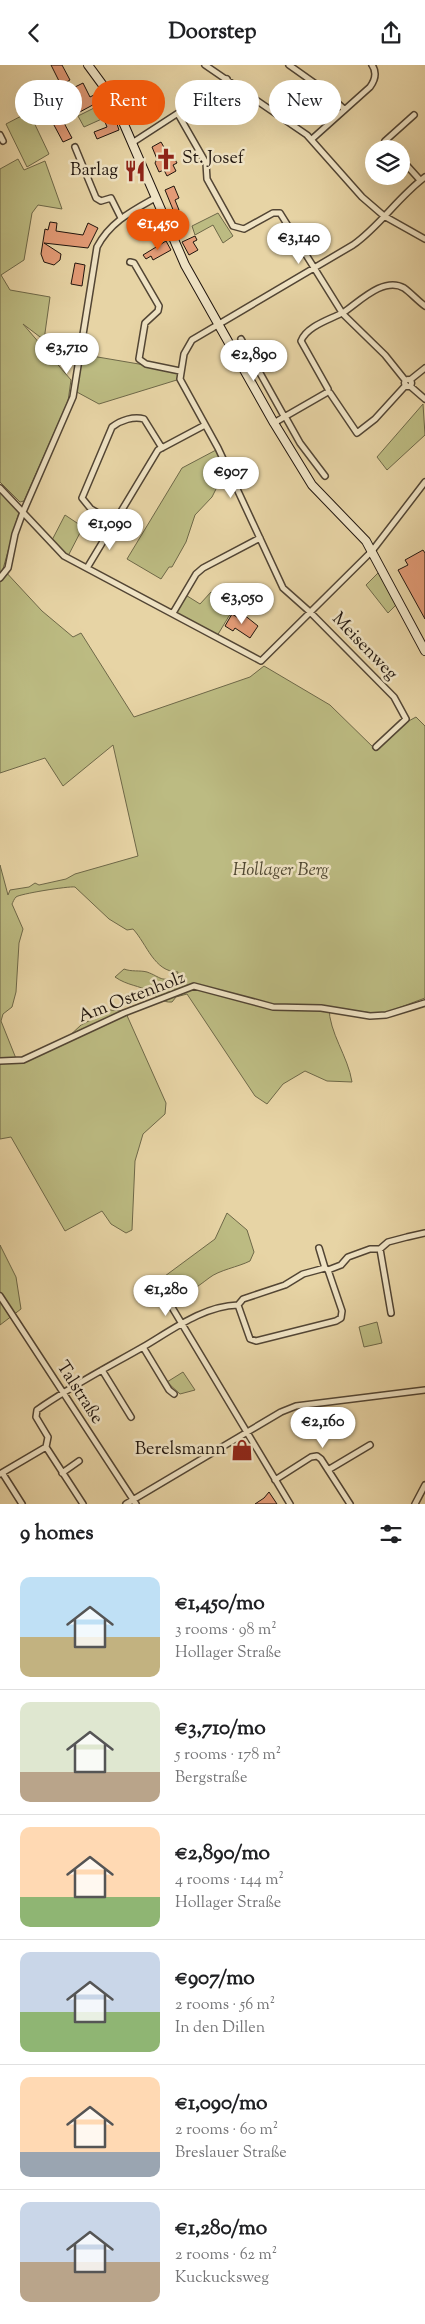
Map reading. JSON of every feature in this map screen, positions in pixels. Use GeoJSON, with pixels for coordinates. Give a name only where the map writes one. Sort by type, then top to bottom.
{"type":"FeatureCollection","features":[{"type":"Feature","properties":{"kind":"main road"},"geometry":{"type":"LineString","coordinates":[[88,65],[113,99],[185,265],[274,423],[312,485],[355,527],[372,551],[425,651]]}},
{"type":"Feature","properties":{"kind":"street"},"geometry":{"type":"LineString","coordinates":[[205,65],[280,114],[312,139],[362,197],[384,215],[425,239]]}},
{"type":"Feature","properties":{"kind":"street"},"geometry":{"type":"LineString","coordinates":[[288,65],[320,87],[344,109]]}},
{"type":"Feature","properties":{"kind":"street"},"geometry":{"type":"LineString","coordinates":[[312,139],[374,80],[374,68],[372,65]]}},
{"type":"Feature","properties":{"kind":"street"},"geometry":{"type":"LineString","coordinates":[[386,140],[414,115]]}},
{"type":"Feature","properties":{"kind":"street"},"geometry":{"type":"LineString","coordinates":[[132,143],[175,116]]}},
{"type":"Feature","properties":{"kind":"street"},"geometry":{"type":"LineString","coordinates":[[184,125],[206,163],[207,179],[234,226],[244,229],[273,213],[280,213],[342,313],[385,355],[408,383],[425,399]]}},
{"type":"Feature","properties":{"kind":"street"},"geometry":{"type":"LineString","coordinates":[[0,135],[3,141]]}},
{"type":"Feature","properties":{"kind":"street"},"geometry":{"type":"LineString","coordinates":[[75,147],[96,198],[100,201],[111,198],[121,218]]}},
{"type":"Feature","properties":{"kind":"street"},"geometry":{"type":"LineString","coordinates":[[310,612],[283,588],[205,425],[183,386],[180,371],[184,354],[192,340],[313,269],[377,227],[384,215],[423,179],[410,167]]}},
{"type":"Feature","properties":{"kind":"street"},"geometry":{"type":"LineString","coordinates":[[0,578],[8,568],[15,534],[23,512],[74,397],[97,247],[105,233],[121,218],[155,198]]}},
{"type":"Feature","properties":{"kind":"street"},"geometry":{"type":"LineString","coordinates":[[130,262],[134,263],[159,306],[158,311],[145,323],[139,359],[146,364],[180,371]]}},
{"type":"Feature","properties":{"kind":"street"},"geometry":{"type":"LineString","coordinates":[[425,307],[403,287],[393,284],[383,286],[342,313],[313,328],[303,336],[301,341],[328,392],[357,433],[375,419],[408,383],[425,368]]}},
{"type":"Feature","properties":{"kind":"street"},"geometry":{"type":"LineString","coordinates":[[241,339],[300,443],[325,476]]}},
{"type":"Feature","properties":{"kind":"street"},"geometry":{"type":"LineString","coordinates":[[274,423],[328,392]]}},
{"type":"Feature","properties":{"kind":"street"},"geometry":{"type":"LineString","coordinates":[[115,523],[91,509],[82,498],[112,427],[120,421],[139,417],[144,419],[162,448]]}},
{"type":"Feature","properties":{"kind":"street"},"geometry":{"type":"LineString","coordinates":[[87,568],[158,450],[205,425]]}},
{"type":"Feature","properties":{"kind":"street"},"geometry":{"type":"LineString","coordinates":[[0,488],[64,556],[261,661],[372,551],[425,482]]}},
{"type":"Feature","properties":{"kind":"street"},"geometry":{"type":"LineString","coordinates":[[173,613],[196,574],[215,561],[260,538]]}},
{"type":"Feature","properties":{"kind":"street","name":"Meisenweg"},"geometry":{"type":"LineString","coordinates":[[310,612],[394,697],[406,719],[376,747]]}},
{"type":"Feature","properties":{"kind":"street","name":"Am Ostenholz"},"geometry":{"type":"LineString","coordinates":[[0,1061],[23,1061],[124,1013],[194,986],[273,1007],[321,1008],[370,1016],[386,1015],[425,1003]]}},
{"type":"Feature","properties":{"kind":"street"},"geometry":{"type":"LineString","coordinates":[[238,1305],[243,1299],[285,1285],[303,1274],[341,1265],[348,1257],[370,1249],[380,1249],[388,1242],[425,1233]]}},
{"type":"Feature","properties":{"kind":"street"},"geometry":{"type":"LineString","coordinates":[[238,1305],[250,1339],[256,1341],[336,1321],[341,1318],[342,1311],[319,1249]]}},
{"type":"Feature","properties":{"kind":"street"},"geometry":{"type":"LineString","coordinates":[[380,1249],[391,1313]]}},
{"type":"Feature","properties":{"kind":"street","name":"Talstraße"},"geometry":{"type":"LineString","coordinates":[[0,1297],[134,1502]]}},
{"type":"Feature","properties":{"kind":"street"},"geometry":{"type":"LineString","coordinates":[[168,1299],[181,1324],[290,1504]]}},
{"type":"Feature","properties":{"kind":"street"},"geometry":{"type":"LineString","coordinates":[[83,1504],[46,1447],[48,1437],[36,1417],[37,1410],[62,1393],[181,1324],[227,1305],[238,1305]]}},
{"type":"Feature","properties":{"kind":"street"},"geometry":{"type":"LineString","coordinates":[[143,1347],[169,1390],[174,1394]]}},
{"type":"Feature","properties":{"kind":"street"},"geometry":{"type":"LineString","coordinates":[[102,1370],[131,1417]]}},
{"type":"Feature","properties":{"kind":"street"},"geometry":{"type":"LineString","coordinates":[[126,1504],[134,1502],[246,1433],[296,1406],[425,1390]]}},
{"type":"Feature","properties":{"kind":"street"},"geometry":{"type":"LineString","coordinates":[[328,1469],[370,1445]]}},
{"type":"Feature","properties":{"kind":"street"},"geometry":{"type":"LineString","coordinates":[[22,1504],[1,1474],[46,1447]]}},
{"type":"Feature","properties":{"kind":"street"},"geometry":{"type":"LineString","coordinates":[[275,1480],[311,1457],[316,1456],[321,1459],[350,1504]]}},
{"type":"Feature","properties":{"kind":"street"},"geometry":{"type":"LineString","coordinates":[[62,1473],[79,1461]]}},
{"type":"Feature","properties":{"kind":"street"},"geometry":{"type":"LineString","coordinates":[[415,1504],[425,1485]]}},
{"type":"Feature","properties":{"kind":"green space"},"geometry":{"type":"Polygon","coordinates":[[[92,109],[92,123],[84,127],[82,114],[92,109]]]}},
{"type":"Feature","properties":{"kind":"green space"},"geometry":{"type":"Polygon","coordinates":[[[15,119],[15,125],[35,125],[49,154],[27,167],[6,124],[15,119]]]}},
{"type":"Feature","properties":{"kind":"green space"},"geometry":{"type":"Polygon","coordinates":[[[18,159],[24,170],[45,161],[62,209],[38,205],[32,213],[24,260],[1,275],[10,290],[50,297],[44,340],[23,324],[71,380],[68,401],[24,501],[20,502],[0,482],[0,169],[18,159]]]}},
{"type":"Feature","properties":{"kind":"green space"},"geometry":{"type":"Polygon","coordinates":[[[218,213],[233,236],[223,243],[213,225],[195,235],[192,226],[218,213]]]}},
{"type":"Feature","properties":{"kind":"green space"},"geometry":{"type":"Polygon","coordinates":[[[80,354],[180,371],[180,379],[99,404],[75,391],[80,354]]]}},
{"type":"Feature","properties":{"kind":"green space"},"geometry":{"type":"Polygon","coordinates":[[[423,404],[425,435],[387,470],[377,457],[423,404]]]}},
{"type":"Feature","properties":{"kind":"green space"},"geometry":{"type":"Polygon","coordinates":[[[216,450],[225,471],[212,497],[195,515],[186,542],[172,567],[169,567],[161,579],[127,559],[182,468],[216,450]]]}},
{"type":"Feature","properties":{"kind":"green space","name":"Hollager Berg"},"geometry":{"type":"Polygon","coordinates":[[[0,493],[19,512],[3,569],[42,611],[73,637],[81,633],[134,717],[250,677],[264,666],[330,705],[376,750],[405,723],[416,717],[425,726],[425,998],[385,1013],[329,1007],[332,1026],[347,1063],[352,1082],[327,1081],[305,1071],[283,1084],[267,1104],[255,1096],[187,994],[176,997],[172,1002],[165,1001],[146,990],[115,977],[124,969],[147,972],[161,979],[177,976],[178,972],[170,971],[157,962],[133,929],[127,930],[109,919],[75,887],[26,894],[16,897],[14,900],[12,904],[23,929],[19,943],[16,992],[12,1007],[3,1014],[1,1021],[17,1061],[66,1039],[81,1025],[110,1010],[125,1011],[166,1103],[165,1114],[143,1134],[135,1161],[132,1230],[126,1233],[111,1224],[102,1211],[65,1231],[11,1137],[0,1139],[0,865],[8,895],[10,890],[29,887],[35,883],[39,885],[66,879],[75,874],[138,856],[113,745],[63,786],[45,758],[0,773],[0,493]]]}},
{"type":"Feature","properties":{"kind":"green space"},"geometry":{"type":"Polygon","coordinates":[[[65,515],[83,527],[67,558],[51,542],[65,515]]]}},
{"type":"Feature","properties":{"kind":"green space"},"geometry":{"type":"Polygon","coordinates":[[[382,569],[399,602],[388,613],[366,585],[382,569]]]}},
{"type":"Feature","properties":{"kind":"green space"},"geometry":{"type":"Polygon","coordinates":[[[211,592],[221,603],[235,594],[243,604],[229,616],[217,636],[173,613],[184,594],[200,604],[211,592]]]}},
{"type":"Feature","properties":{"kind":"green space"},"geometry":{"type":"Polygon","coordinates":[[[227,1213],[247,1230],[254,1252],[250,1261],[213,1275],[190,1291],[167,1299],[161,1288],[165,1276],[215,1239],[227,1213]]]}},
{"type":"Feature","properties":{"kind":"green space"},"geometry":{"type":"Polygon","coordinates":[[[0,1245],[16,1277],[21,1309],[0,1325],[0,1245]]]}},
{"type":"Feature","properties":{"kind":"green space"},"geometry":{"type":"Polygon","coordinates":[[[377,1322],[382,1343],[364,1347],[359,1327],[377,1322]]]}},
{"type":"Feature","properties":{"kind":"green space"},"geometry":{"type":"Polygon","coordinates":[[[183,1372],[195,1390],[180,1394],[167,1382],[183,1372]]]}},
{"type":"Feature","properties":{"kind":"building"},"geometry":{"type":"Polygon","coordinates":[[[51,65],[62,65],[70,80],[58,80],[51,65]]]}},
{"type":"Feature","properties":{"kind":"building"},"geometry":{"type":"Polygon","coordinates":[[[82,84],[90,97],[92,96],[92,105],[82,111],[82,84]]]}},
{"type":"Feature","properties":{"kind":"building"},"geometry":{"type":"Polygon","coordinates":[[[54,125],[65,125],[72,138],[63,142],[54,125]]]}},
{"type":"Feature","properties":{"kind":"building"},"geometry":{"type":"Polygon","coordinates":[[[106,125],[117,125],[119,130],[97,139],[94,132],[107,127],[106,125]]]}},
{"type":"Feature","properties":{"kind":"building","name":"St. Josef"},"geometry":{"type":"Polygon","coordinates":[[[161,142],[169,156],[172,154],[177,163],[173,165],[176,171],[167,176],[164,170],[159,172],[155,163],[157,159],[152,147],[161,142]]]}},
{"type":"Feature","properties":{"kind":"building"},"geometry":{"type":"Polygon","coordinates":[[[174,186],[179,198],[175,200],[179,210],[174,212],[165,190],[174,186]]]}},
{"type":"Feature","properties":{"kind":"building"},"geometry":{"type":"Polygon","coordinates":[[[50,222],[57,223],[56,231],[83,235],[88,223],[98,228],[88,248],[44,243],[61,254],[60,260],[54,265],[44,262],[41,254],[45,229],[48,230],[50,222]]]}},
{"type":"Feature","properties":{"kind":"building"},"geometry":{"type":"Polygon","coordinates":[[[195,236],[197,240],[193,242],[198,250],[189,255],[182,242],[195,236]]]}},
{"type":"Feature","properties":{"kind":"building"},"geometry":{"type":"Polygon","coordinates":[[[166,241],[171,250],[153,260],[151,256],[146,259],[143,255],[166,241]]]}},
{"type":"Feature","properties":{"kind":"building"},"geometry":{"type":"Polygon","coordinates":[[[75,263],[85,265],[82,286],[71,284],[75,263]]]}},
{"type":"Feature","properties":{"kind":"building"},"geometry":{"type":"Polygon","coordinates":[[[423,550],[425,553],[425,619],[398,570],[408,565],[405,560],[423,550]]]}},
{"type":"Feature","properties":{"kind":"building"},"geometry":{"type":"Polygon","coordinates":[[[232,614],[240,619],[243,614],[258,626],[250,638],[235,628],[233,631],[225,626],[232,614]]]}},
{"type":"Feature","properties":{"kind":"building"},"geometry":{"type":"Polygon","coordinates":[[[269,1492],[277,1504],[255,1504],[264,1498],[269,1492]]]}},
{"type":"Feature","properties":{"kind":"place","name":"St. Josef"},"geometry":{"type":"Point","coordinates":[166,159]}},
{"type":"Feature","properties":{"kind":"place","name":"Barlag"},"geometry":{"type":"Point","coordinates":[135,171]}},
{"type":"Feature","properties":{"kind":"place","name":"Berelsmann"},"geometry":{"type":"Point","coordinates":[242,1450]}}]}
